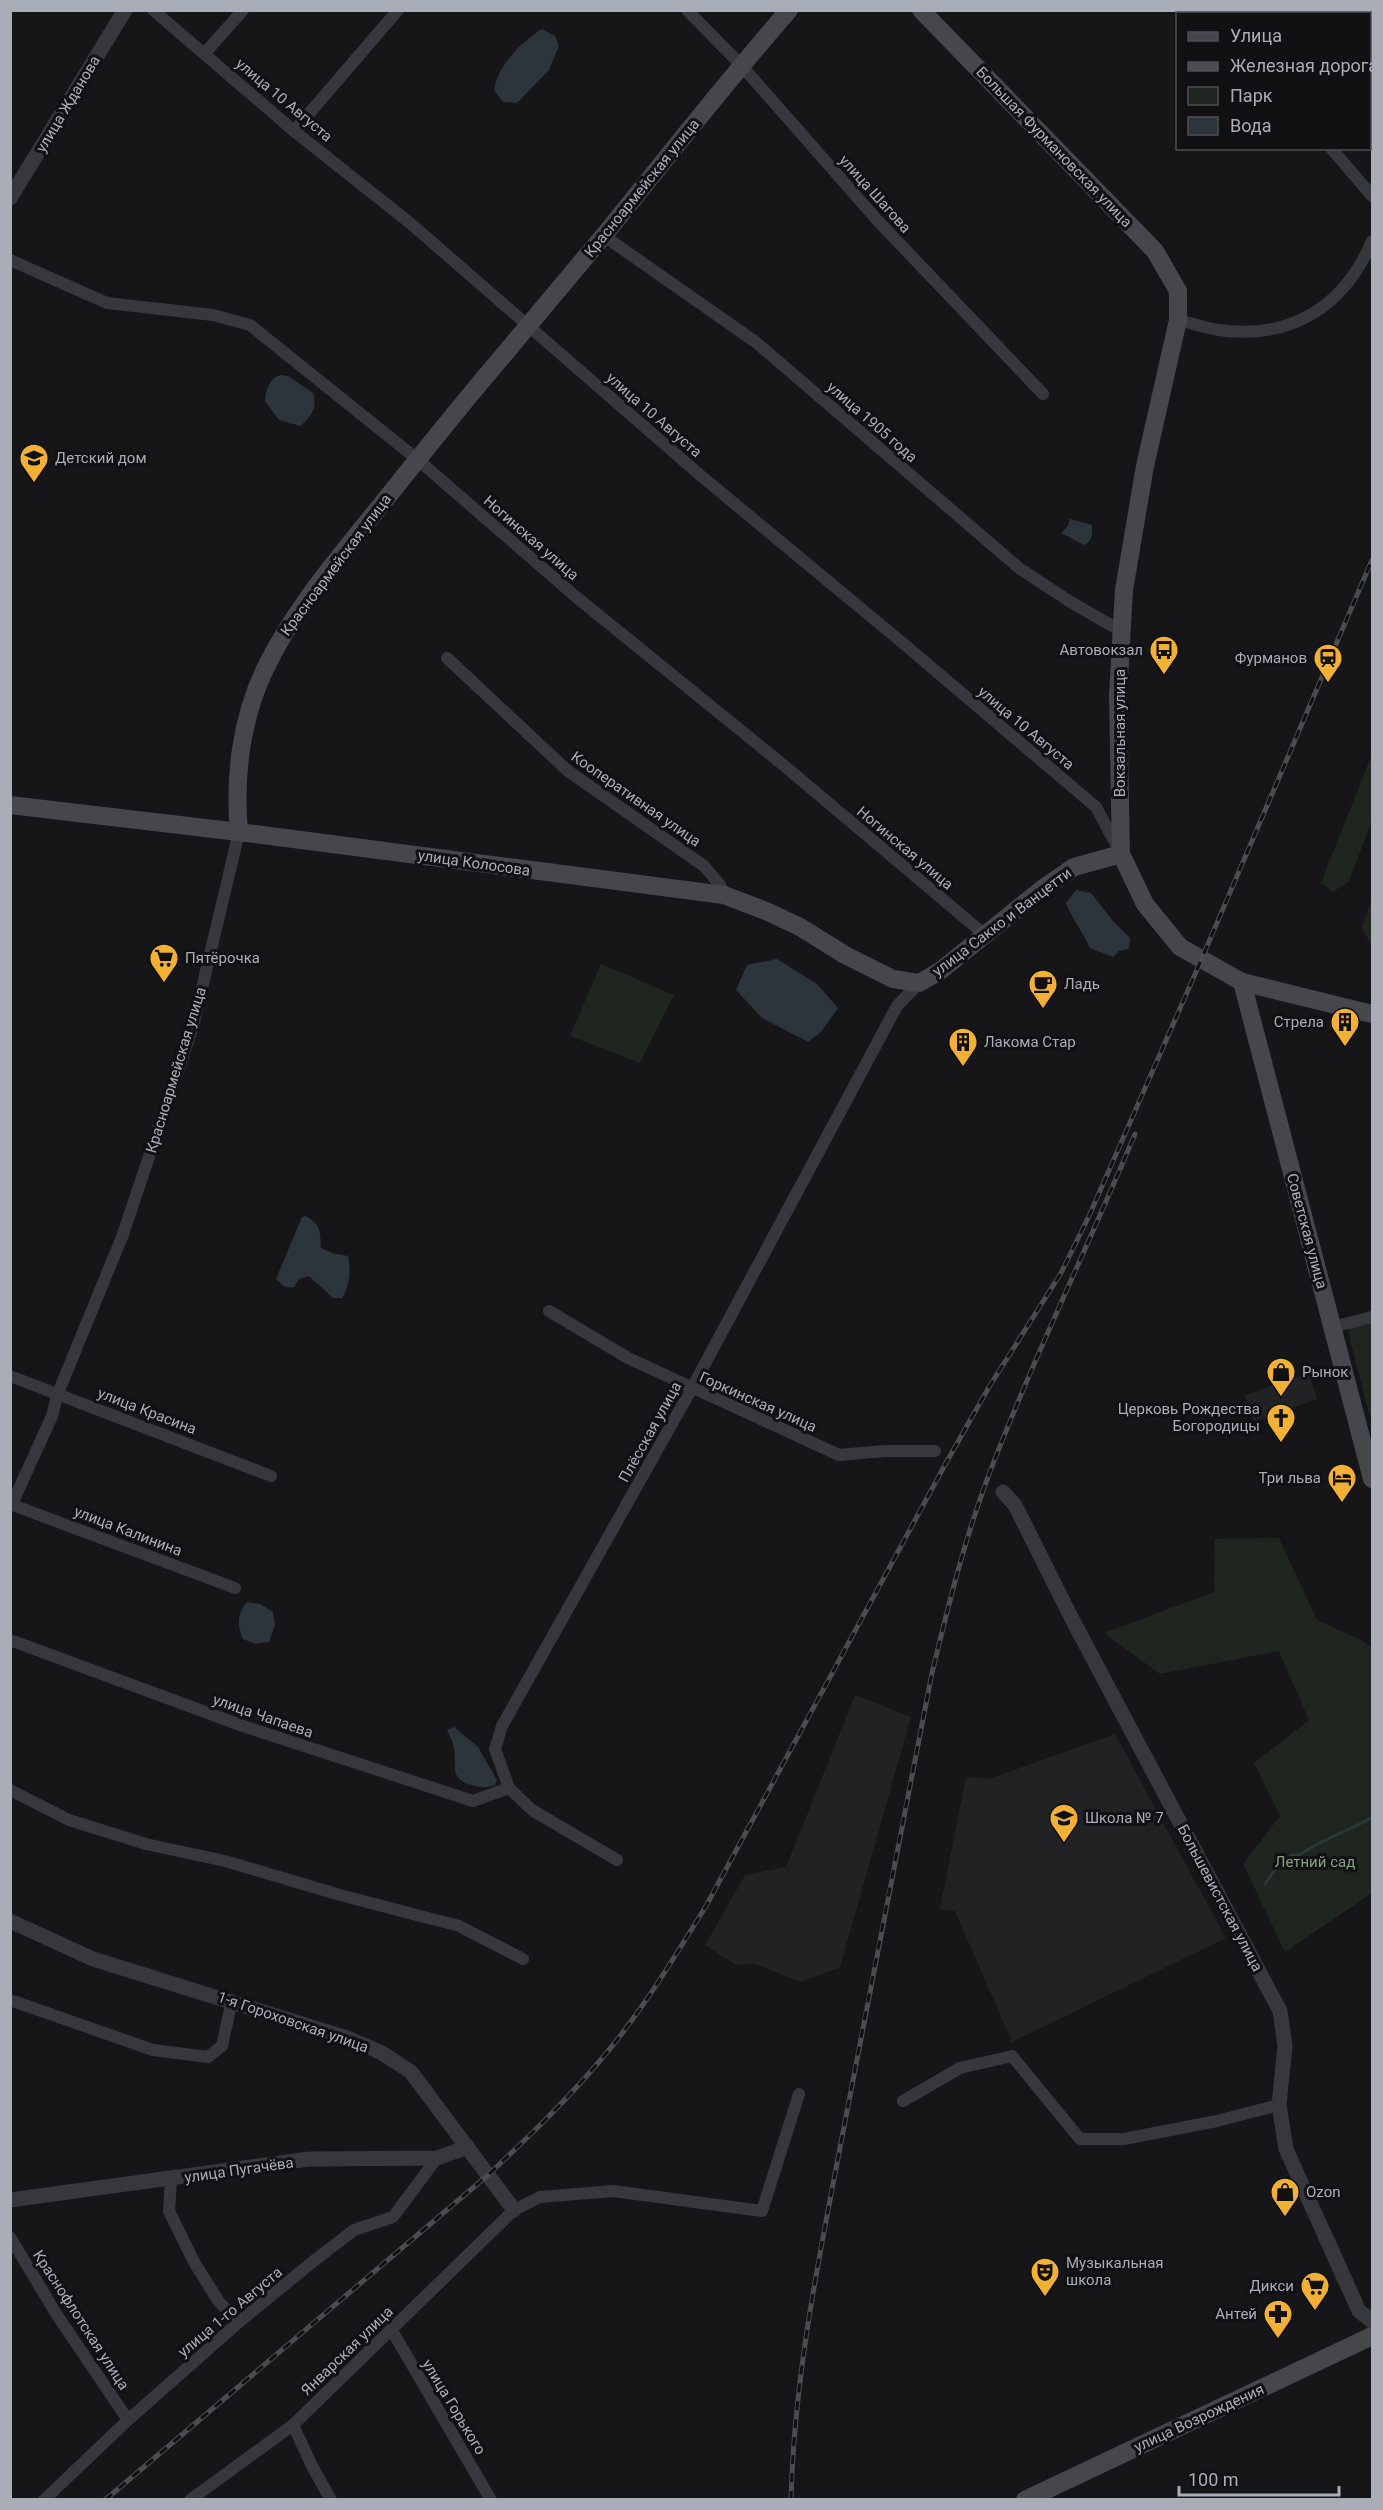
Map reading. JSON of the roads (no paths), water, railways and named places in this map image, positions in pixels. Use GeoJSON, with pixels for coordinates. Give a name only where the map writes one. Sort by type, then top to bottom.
{"type":"FeatureCollection","features":[{"type":"Feature","properties":{"kind":"main road","name":"Красноармейская улица"},"geometry":{"type":"LineString","coordinates":[[239,832],[236,800],[238,764],[248,718],[263,671],[281,637],[310,596],[417,459],[604,236],[741,65],[789,10]]}},
{"type":"Feature","properties":{"kind":"main road","name":"Большая Фурмановская улица"},"geometry":{"type":"LineString","coordinates":[[921,10],[1155,250],[1178,291]]}},
{"type":"Feature","properties":{"kind":"main road","name":"Вокзальная улица"},"geometry":{"type":"LineString","coordinates":[[1178,291],[1178,320],[1145,466],[1124,590],[1118,695],[1121,854],[1145,904],[1180,947],[1242,982],[1372,1014]]}},
{"type":"Feature","properties":{"kind":"main road","name":"улица Колосова"},"geometry":{"type":"LineString","coordinates":[[10,805],[239,832],[724,895],[766,910],[800,927],[845,955],[893,979],[919,983]]}},
{"type":"Feature","properties":{"kind":"main road","name":"улица Сакко и Ванцетти"},"geometry":{"type":"LineString","coordinates":[[919,983],[940,971],[1074,867],[1121,854]]}},
{"type":"Feature","properties":{"kind":"main road","name":"Советская улица"},"geometry":{"type":"LineString","coordinates":[[1242,982],[1372,1479]]}},
{"type":"Feature","properties":{"kind":"main road","name":"улица Возрождения"},"geometry":{"type":"LineString","coordinates":[[1025,2499],[1372,2336]]}},
{"type":"Feature","properties":{"kind":"street","name":"улица Жданова"},"geometry":{"type":"LineString","coordinates":[[10,198],[125,10]]}},
{"type":"Feature","properties":{"kind":"street","name":"улица 10 Августа"},"geometry":{"type":"LineString","coordinates":[[153,10],[294,131],[410,223],[529,324],[700,475],[1096,807],[1121,854]]}},
{"type":"Feature","properties":{"kind":"street"},"geometry":{"type":"LineString","coordinates":[[205,53],[243,10]]}},
{"type":"Feature","properties":{"kind":"street"},"geometry":{"type":"LineString","coordinates":[[294,131],[398,10]]}},
{"type":"Feature","properties":{"kind":"street","name":"улица Шагова"},"geometry":{"type":"LineString","coordinates":[[687,10],[741,65],[878,221],[1044,394]]}},
{"type":"Feature","properties":{"kind":"street"},"geometry":{"type":"LineString","coordinates":[[1333,150],[1372,196]]}},
{"type":"Feature","properties":{"kind":"street","name":"улица 1905 года"},"geometry":{"type":"LineString","coordinates":[[604,236],[757,343],[1020,568],[1069,601],[1121,631]]}},
{"type":"Feature","properties":{"kind":"street"},"geometry":{"type":"LineString","coordinates":[[1178,320],[1218,330],[1258,332],[1303,322],[1330,302],[1363,264],[1372,241]]}},
{"type":"Feature","properties":{"kind":"street","name":"Ногинская улица"},"geometry":{"type":"LineString","coordinates":[[10,260],[107,303],[213,315],[250,326],[417,459],[575,596],[787,768],[985,935]]}},
{"type":"Feature","properties":{"kind":"street","name":"Кооперативная улица"},"geometry":{"type":"LineString","coordinates":[[447,658],[567,771],[704,866],[720,885],[724,895]]}},
{"type":"Feature","properties":{"kind":"street","name":"Красноармейская улица"},"geometry":{"type":"LineString","coordinates":[[11,1504],[52,1416],[58,1393],[122,1237],[193,1026],[239,832]]}},
{"type":"Feature","properties":{"kind":"street","name":"Плёсская улица"},"geometry":{"type":"LineString","coordinates":[[617,1860],[532,1810],[509,1788],[495,1749],[502,1726],[692,1388],[897,1006],[919,983]]}},
{"type":"Feature","properties":{"kind":"street","name":"Горкинская улица"},"geometry":{"type":"LineString","coordinates":[[549,1311],[628,1358],[839,1455],[885,1451],[935,1451]]}},
{"type":"Feature","properties":{"kind":"street"},"geometry":{"type":"LineString","coordinates":[[1333,1327],[1372,1317]]}},
{"type":"Feature","properties":{"kind":"street","name":"улица Красина"},"geometry":{"type":"LineString","coordinates":[[10,1376],[271,1476]]}},
{"type":"Feature","properties":{"kind":"street","name":"Большевистская улица"},"geometry":{"type":"LineString","coordinates":[[1003,1492],[1015,1505],[1077,1629],[1280,2011],[1285,2046],[1279,2105],[1286,2149],[1359,2311],[1372,2321]]}},
{"type":"Feature","properties":{"kind":"street","name":"улица Калинина"},"geometry":{"type":"LineString","coordinates":[[11,1504],[235,1588]]}},
{"type":"Feature","properties":{"kind":"street","name":"улица Чапаева"},"geometry":{"type":"LineString","coordinates":[[10,1640],[243,1726],[473,1801],[509,1788]]}},
{"type":"Feature","properties":{"kind":"street"},"geometry":{"type":"LineString","coordinates":[[10,1790],[69,1820],[146,1844],[225,1861],[459,1926],[523,1959]]}},
{"type":"Feature","properties":{"kind":"street","name":"1-я Гороховская улица"},"geometry":{"type":"LineString","coordinates":[[10,1921],[93,1959],[232,2000],[351,2039],[382,2053],[411,2072],[514,2210]]}},
{"type":"Feature","properties":{"kind":"street"},"geometry":{"type":"LineString","coordinates":[[10,2000],[153,2050],[208,2057],[222,2046],[232,2000]]}},
{"type":"Feature","properties":{"kind":"street"},"geometry":{"type":"LineString","coordinates":[[903,2101],[960,2068],[1012,2056],[1080,2139],[1124,2139],[1217,2121],[1279,2105]]}},
{"type":"Feature","properties":{"kind":"street","name":"Январская улица"},"geometry":{"type":"LineString","coordinates":[[190,2499],[293,2425],[514,2210],[540,2197],[613,2192],[762,2211],[799,2094]]}},
{"type":"Feature","properties":{"kind":"street","name":"улица Пугачёва"},"geometry":{"type":"LineString","coordinates":[[10,2200],[171,2180],[309,2159],[437,2158],[468,2147]]}},
{"type":"Feature","properties":{"kind":"street","name":"улица 1-го Августа"},"geometry":{"type":"LineString","coordinates":[[44,2499],[128,2420],[239,2322],[354,2230],[393,2217],[437,2158]]}},
{"type":"Feature","properties":{"kind":"street"},"geometry":{"type":"LineString","coordinates":[[171,2180],[169,2211],[194,2262],[219,2302],[239,2322]]}},
{"type":"Feature","properties":{"kind":"street","name":"Краснофлотская улица"},"geometry":{"type":"LineString","coordinates":[[10,2237],[57,2315],[128,2420]]}},
{"type":"Feature","properties":{"kind":"street","name":"улица Горького"},"geometry":{"type":"LineString","coordinates":[[391,2329],[491,2499]]}},
{"type":"Feature","properties":{"kind":"street"},"geometry":{"type":"LineString","coordinates":[[293,2425],[312,2466],[331,2499]]}},
{"type":"Feature","properties":{"kind":"water"},"geometry":{"type":"Polygon","coordinates":[[[542,29],[555,36],[559,46],[549,70],[517,103],[503,102],[494,90],[500,72],[519,47],[542,29]]]}},
{"type":"Feature","properties":{"kind":"water"},"geometry":{"type":"Polygon","coordinates":[[[281,375],[288,376],[313,393],[314,408],[301,426],[279,420],[265,401],[271,382],[281,375]]]}},
{"type":"Feature","properties":{"kind":"water"},"geometry":{"type":"Polygon","coordinates":[[[1070,519],[1092,525],[1091,537],[1084,545],[1061,533],[1068,526],[1070,519]]]}},
{"type":"Feature","properties":{"kind":"water"},"geometry":{"type":"Polygon","coordinates":[[[1076,890],[1091,893],[1130,938],[1129,949],[1119,951],[1113,957],[1090,948],[1066,903],[1076,890]]]}},
{"type":"Feature","properties":{"kind":"water"},"geometry":{"type":"Polygon","coordinates":[[[777,959],[817,984],[838,1008],[821,1032],[808,1042],[762,1018],[736,990],[747,965],[777,959]]]}},
{"type":"Feature","properties":{"kind":"water"},"geometry":{"type":"Polygon","coordinates":[[[306,1216],[315,1222],[319,1229],[321,1248],[348,1256],[349,1278],[342,1298],[333,1298],[309,1276],[299,1279],[294,1287],[284,1286],[276,1279],[302,1217],[306,1216]]]}},
{"type":"Feature","properties":{"kind":"water"},"geometry":{"type":"Polygon","coordinates":[[[247,1602],[260,1604],[273,1612],[275,1625],[269,1642],[256,1644],[243,1639],[239,1620],[241,1611],[247,1602]]]}},
{"type":"Feature","properties":{"kind":"water"},"geometry":{"type":"Polygon","coordinates":[[[454,1727],[478,1747],[497,1780],[495,1785],[475,1786],[457,1776],[454,1746],[447,1730],[454,1727]]]}},
{"type":"Feature","properties":{"kind":"waterway"},"geometry":{"type":"LineString","coordinates":[[1265,1884],[1279,1864],[1292,1855],[1300,1855],[1372,1817]]}},
{"type":"Feature","properties":{"kind":"railway"},"geometry":{"type":"LineString","coordinates":[[105,2500],[501,2163],[566,2098],[607,2052],[638,2012],[666,1970],[706,1906],[989,1387],[1061,1273],[1089,1216],[1196,972],[1372,560]]}},
{"type":"Feature","properties":{"kind":"railway"},"geometry":{"type":"LineString","coordinates":[[791,2500],[797,2407],[817,2269],[932,1673],[944,1624],[964,1550],[988,1477],[1135,1134]]}},
{"type":"Feature","properties":{"kind":"place","name":"Детский дом"},"geometry":{"type":"Point","coordinates":[34,484]}},
{"type":"Feature","properties":{"kind":"place","name":"Автовокзал"},"geometry":{"type":"Point","coordinates":[1164,676]}},
{"type":"Feature","properties":{"kind":"place","name":"Фурманов"},"geometry":{"type":"Point","coordinates":[1328,684]}},
{"type":"Feature","properties":{"kind":"place","name":"Пятёрочка"},"geometry":{"type":"Point","coordinates":[164,984]}},
{"type":"Feature","properties":{"kind":"place","name":"Ладь"},"geometry":{"type":"Point","coordinates":[1043,1010]}},
{"type":"Feature","properties":{"kind":"place","name":"Стрела"},"geometry":{"type":"Point","coordinates":[1345,1048]}},
{"type":"Feature","properties":{"kind":"place","name":"Лакома Стар"},"geometry":{"type":"Point","coordinates":[963,1068]}},
{"type":"Feature","properties":{"kind":"place","name":"Рынок"},"geometry":{"type":"Point","coordinates":[1281,1398]}},
{"type":"Feature","properties":{"kind":"place","name":"Церковь Рождества Богородицы"},"geometry":{"type":"Point","coordinates":[1281,1444]}},
{"type":"Feature","properties":{"kind":"place","name":"Три льва"},"geometry":{"type":"Point","coordinates":[1342,1504]}},
{"type":"Feature","properties":{"kind":"place","name":"Школа № 7"},"geometry":{"type":"Point","coordinates":[1064,1844]}},
{"type":"Feature","properties":{"kind":"place","name":"Ozon"},"geometry":{"type":"Point","coordinates":[1285,2218]}},
{"type":"Feature","properties":{"kind":"place","name":"Музыкальная школа"},"geometry":{"type":"Point","coordinates":[1045,2298]}},
{"type":"Feature","properties":{"kind":"place","name":"Дикси"},"geometry":{"type":"Point","coordinates":[1315,2312]}},
{"type":"Feature","properties":{"kind":"place","name":"Антей"},"geometry":{"type":"Point","coordinates":[1278,2340]}},
{"type":"Feature","properties":{"kind":"park label","name":"Летний сад"},"geometry":{"type":"Point","coordinates":[1315,1862]}}]}
